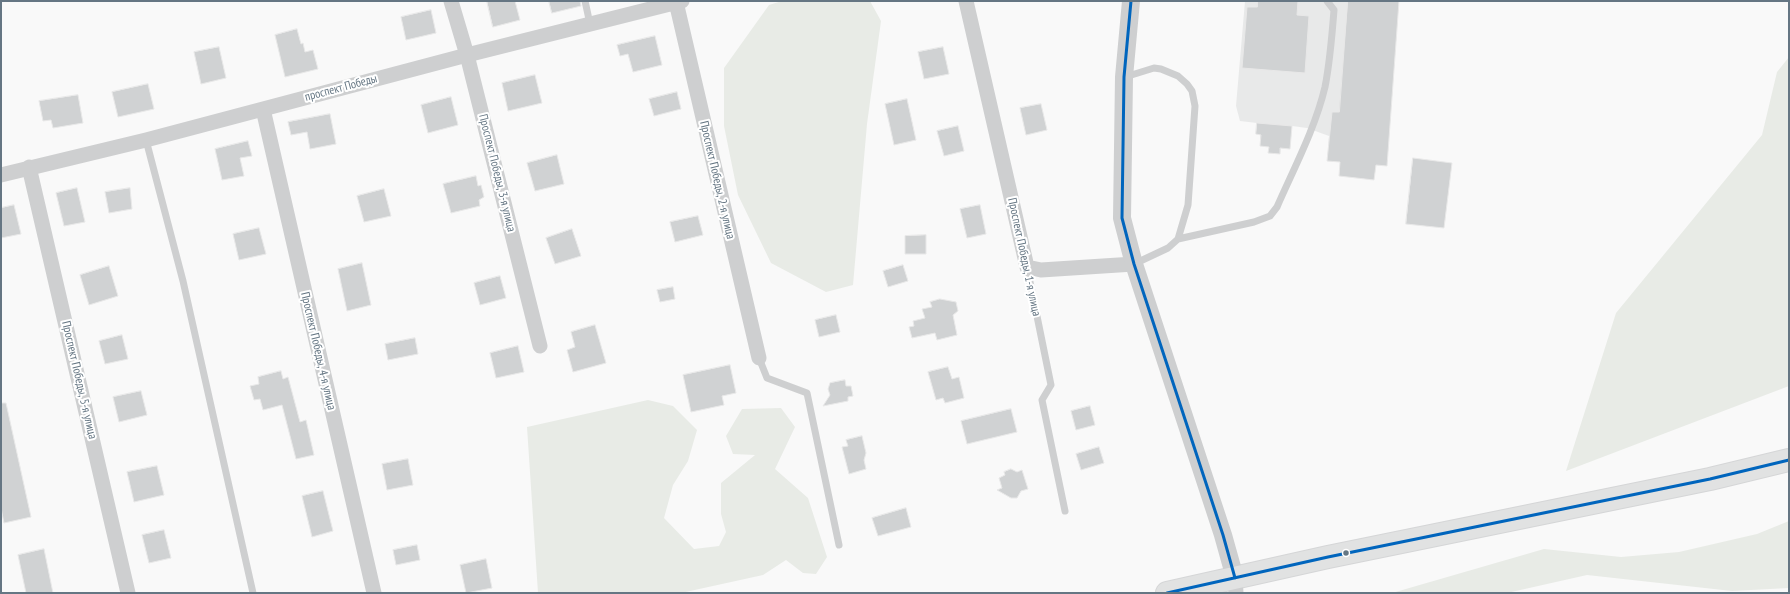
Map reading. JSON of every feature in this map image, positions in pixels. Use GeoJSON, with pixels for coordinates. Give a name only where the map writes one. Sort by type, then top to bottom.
{"type":"FeatureCollection","features":[{"type":"Feature","properties":{"kind":"main road"},"geometry":{"type":"LineString","coordinates":[[1167,593],[1235,585],[1328,557],[1710,479],[1789,460]]}},
{"type":"Feature","properties":{"kind":"street","name":"Проспект Победы, 3-я улица"},"geometry":{"type":"LineString","coordinates":[[451,1],[467,55],[540,346]]}},
{"type":"Feature","properties":{"kind":"street","name":"Проспект Победы, 1-я улица"},"geometry":{"type":"LineString","coordinates":[[966,1],[1027,268]]}},
{"type":"Feature","properties":{"kind":"street"},"geometry":{"type":"LineString","coordinates":[[1131,1],[1124,77],[1122,218],[1134,264],[1223,535],[1235,585]]}},
{"type":"Feature","properties":{"kind":"street","name":"проспект Победы"},"geometry":{"type":"LineString","coordinates":[[1,175],[29,167],[146,140],[467,55],[679,2]]}},
{"type":"Feature","properties":{"kind":"street","name":"Проспект Победы, 2-я улица"},"geometry":{"type":"LineString","coordinates":[[679,2],[759,358]]}},
{"type":"Feature","properties":{"kind":"street","name":"Проспект Победы, 4-я улица"},"geometry":{"type":"LineString","coordinates":[[263,109],[374,593]]}},
{"type":"Feature","properties":{"kind":"street","name":"Проспект Победы, 5-я улица"},"geometry":{"type":"LineString","coordinates":[[29,167],[128,593]]}},
{"type":"Feature","properties":{"kind":"street"},"geometry":{"type":"LineString","coordinates":[[1027,268],[1041,270],[1134,264]]}},
{"type":"Feature","properties":{"kind":"lane"},"geometry":{"type":"LineString","coordinates":[[585,1],[590,24]]}},
{"type":"Feature","properties":{"kind":"lane"},"geometry":{"type":"LineString","coordinates":[[1134,264],[1168,248],[1178,239],[1254,222],[1270,216],[1277,207],[1311,130],[1325,87],[1329,65],[1334,10],[1327,1]]}},
{"type":"Feature","properties":{"kind":"lane"},"geometry":{"type":"LineString","coordinates":[[1124,77],[1143,70],[1154,68],[1161,69],[1178,76],[1192,91],[1195,106],[1188,205],[1178,239]]}},
{"type":"Feature","properties":{"kind":"lane"},"geometry":{"type":"LineString","coordinates":[[146,140],[183,280],[254,593]]}},
{"type":"Feature","properties":{"kind":"lane","name":"Проспект Победы, 1-я улица"},"geometry":{"type":"LineString","coordinates":[[1027,268],[1051,385],[1042,400],[1065,512]]}},
{"type":"Feature","properties":{"kind":"lane"},"geometry":{"type":"LineString","coordinates":[[759,358],[767,378],[807,393],[839,545]]}},
{"type":"Feature","properties":{"kind":"shaded area"},"geometry":{"type":"Polygon","coordinates":[[[782,1],[870,1],[881,21],[867,124],[853,285],[826,292],[771,263],[738,195],[724,126],[724,68],[769,5],[782,1]]]}},
{"type":"Feature","properties":{"kind":"shaded area"},"geometry":{"type":"Polygon","coordinates":[[[1245,1],[1399,1],[1387,166],[1327,161],[1329,136],[1307,128],[1292,126],[1290,149],[1281,148],[1280,154],[1268,153],[1269,147],[1260,146],[1260,135],[1256,134],[1257,123],[1240,121],[1236,106],[1245,1]]]}},
{"type":"Feature","properties":{"kind":"shaded area"},"geometry":{"type":"Polygon","coordinates":[[[1789,57],[1789,386],[1566,471],[1616,313],[1762,135],[1777,72],[1789,57]]]}},
{"type":"Feature","properties":{"kind":"shaded area"},"geometry":{"type":"Polygon","coordinates":[[[648,400],[673,406],[697,430],[688,461],[673,485],[664,518],[694,549],[719,546],[726,532],[721,514],[721,483],[755,455],[733,454],[726,436],[742,409],[781,408],[795,427],[775,469],[808,498],[827,557],[816,574],[803,573],[786,560],[763,575],[681,593],[538,593],[527,427],[648,400]]]}},
{"type":"Feature","properties":{"kind":"shaded area"},"geometry":{"type":"Polygon","coordinates":[[[1789,521],[1789,588],[1732,591],[1587,575],[1507,593],[1392,593],[1544,549],[1621,557],[1679,552],[1757,534],[1789,521]]]}},
{"type":"Feature","properties":{"kind":"building"},"geometry":{"type":"Polygon","coordinates":[[[487,1],[515,1],[520,20],[493,27],[487,1]]]}},
{"type":"Feature","properties":{"kind":"building"},"geometry":{"type":"Polygon","coordinates":[[[549,1],[580,1],[581,6],[552,13],[549,1]]]}},
{"type":"Feature","properties":{"kind":"building"},"geometry":{"type":"Polygon","coordinates":[[[1258,1],[1298,1],[1297,15],[1309,16],[1305,73],[1242,68],[1247,7],[1257,7],[1258,1]]]}},
{"type":"Feature","properties":{"kind":"building"},"geometry":{"type":"Polygon","coordinates":[[[1348,1],[1399,1],[1387,166],[1376,165],[1374,180],[1339,176],[1340,162],[1327,161],[1332,112],[1339,112],[1348,1]]]}},
{"type":"Feature","properties":{"kind":"building"},"geometry":{"type":"Polygon","coordinates":[[[431,10],[436,33],[406,40],[401,17],[431,10]]]}},
{"type":"Feature","properties":{"kind":"building"},"geometry":{"type":"Polygon","coordinates":[[[297,29],[305,52],[313,50],[318,69],[285,77],[275,35],[297,29]]]}},
{"type":"Feature","properties":{"kind":"building"},"geometry":{"type":"Polygon","coordinates":[[[655,36],[662,65],[633,72],[628,54],[620,56],[617,45],[655,36]]]}},
{"type":"Feature","properties":{"kind":"building"},"geometry":{"type":"Polygon","coordinates":[[[219,47],[226,78],[201,84],[194,52],[219,47]]]}},
{"type":"Feature","properties":{"kind":"building"},"geometry":{"type":"Polygon","coordinates":[[[943,47],[949,74],[924,79],[918,52],[943,47]]]}},
{"type":"Feature","properties":{"kind":"building"},"geometry":{"type":"Polygon","coordinates":[[[535,75],[542,103],[508,111],[502,83],[535,75]]]}},
{"type":"Feature","properties":{"kind":"building"},"geometry":{"type":"Polygon","coordinates":[[[148,84],[154,109],[118,117],[112,92],[148,84]]]}},
{"type":"Feature","properties":{"kind":"building"},"geometry":{"type":"Polygon","coordinates":[[[677,92],[681,109],[654,116],[649,99],[677,92]]]}},
{"type":"Feature","properties":{"kind":"building"},"geometry":{"type":"Polygon","coordinates":[[[78,95],[83,123],[53,128],[51,120],[43,121],[39,101],[78,95]]]}},
{"type":"Feature","properties":{"kind":"building"},"geometry":{"type":"Polygon","coordinates":[[[451,97],[458,125],[428,133],[421,105],[451,97]]]}},
{"type":"Feature","properties":{"kind":"building"},"geometry":{"type":"Polygon","coordinates":[[[907,99],[916,140],[894,145],[885,104],[907,99]]]}},
{"type":"Feature","properties":{"kind":"building"},"geometry":{"type":"Polygon","coordinates":[[[1041,104],[1047,130],[1026,135],[1020,108],[1041,104]]]}},
{"type":"Feature","properties":{"kind":"building"},"geometry":{"type":"Polygon","coordinates":[[[330,114],[336,144],[310,149],[307,132],[291,135],[288,122],[330,114]]]}},
{"type":"Feature","properties":{"kind":"building"},"geometry":{"type":"Polygon","coordinates":[[[1257,123],[1292,126],[1290,149],[1280,148],[1280,154],[1268,153],[1269,147],[1260,146],[1261,135],[1256,134],[1257,123]]]}},
{"type":"Feature","properties":{"kind":"building"},"geometry":{"type":"Polygon","coordinates":[[[958,126],[964,151],[944,156],[937,131],[958,126]]]}},
{"type":"Feature","properties":{"kind":"building"},"geometry":{"type":"Polygon","coordinates":[[[248,141],[252,156],[240,158],[244,176],[222,180],[215,149],[248,141]]]}},
{"type":"Feature","properties":{"kind":"building"},"geometry":{"type":"Polygon","coordinates":[[[557,155],[564,184],[535,191],[527,163],[557,155]]]}},
{"type":"Feature","properties":{"kind":"building"},"geometry":{"type":"Polygon","coordinates":[[[1413,158],[1452,163],[1444,228],[1406,224],[1413,158]]]}},
{"type":"Feature","properties":{"kind":"building"},"geometry":{"type":"Polygon","coordinates":[[[476,176],[478,186],[481,185],[484,197],[479,200],[480,206],[451,213],[443,184],[476,176]]]}},
{"type":"Feature","properties":{"kind":"building"},"geometry":{"type":"Polygon","coordinates":[[[77,188],[85,222],[64,226],[56,193],[77,188]]]}},
{"type":"Feature","properties":{"kind":"building"},"geometry":{"type":"Polygon","coordinates":[[[130,188],[132,209],[109,213],[105,192],[130,188]]]}},
{"type":"Feature","properties":{"kind":"building"},"geometry":{"type":"Polygon","coordinates":[[[384,189],[391,216],[364,222],[357,196],[384,189]]]}},
{"type":"Feature","properties":{"kind":"building"},"geometry":{"type":"Polygon","coordinates":[[[14,205],[21,234],[1,238],[1,208],[14,205]]]}},
{"type":"Feature","properties":{"kind":"building"},"geometry":{"type":"Polygon","coordinates":[[[980,205],[986,234],[967,238],[960,209],[980,205]]]}},
{"type":"Feature","properties":{"kind":"building"},"geometry":{"type":"Polygon","coordinates":[[[698,216],[703,235],[675,242],[670,222],[698,216]]]}},
{"type":"Feature","properties":{"kind":"building"},"geometry":{"type":"Polygon","coordinates":[[[259,228],[266,254],[239,260],[233,234],[259,228]]]}},
{"type":"Feature","properties":{"kind":"building"},"geometry":{"type":"Polygon","coordinates":[[[572,229],[581,256],[555,264],[546,238],[572,229]]]}},
{"type":"Feature","properties":{"kind":"building"},"geometry":{"type":"Polygon","coordinates":[[[926,235],[926,254],[905,254],[905,236],[926,235]]]}},
{"type":"Feature","properties":{"kind":"building"},"geometry":{"type":"Polygon","coordinates":[[[362,263],[371,305],[347,311],[338,269],[362,263]]]}},
{"type":"Feature","properties":{"kind":"building"},"geometry":{"type":"Polygon","coordinates":[[[903,265],[908,281],[888,287],[883,271],[903,265]]]}},
{"type":"Feature","properties":{"kind":"building"},"geometry":{"type":"Polygon","coordinates":[[[109,266],[118,296],[89,305],[80,275],[109,266]]]}},
{"type":"Feature","properties":{"kind":"building"},"geometry":{"type":"Polygon","coordinates":[[[500,276],[506,298],[480,305],[474,283],[500,276]]]}},
{"type":"Feature","properties":{"kind":"building"},"geometry":{"type":"Polygon","coordinates":[[[673,287],[675,299],[660,302],[657,290],[673,287]]]}},
{"type":"Feature","properties":{"kind":"building"},"geometry":{"type":"Polygon","coordinates":[[[940,299],[956,302],[958,311],[953,315],[957,335],[937,340],[935,333],[912,338],[909,327],[914,326],[913,321],[925,318],[922,309],[932,307],[930,302],[940,299]]]}},
{"type":"Feature","properties":{"kind":"building"},"geometry":{"type":"Polygon","coordinates":[[[836,315],[840,332],[819,337],[815,320],[836,315]]]}},
{"type":"Feature","properties":{"kind":"building"},"geometry":{"type":"Polygon","coordinates":[[[595,325],[606,363],[573,372],[567,350],[575,347],[571,332],[595,325]]]}},
{"type":"Feature","properties":{"kind":"building"},"geometry":{"type":"Polygon","coordinates":[[[122,335],[128,359],[105,364],[99,341],[122,335]]]}},
{"type":"Feature","properties":{"kind":"building"},"geometry":{"type":"Polygon","coordinates":[[[415,338],[418,354],[388,360],[385,344],[415,338]]]}},
{"type":"Feature","properties":{"kind":"building"},"geometry":{"type":"Polygon","coordinates":[[[518,346],[524,372],[496,378],[490,353],[518,346]]]}},
{"type":"Feature","properties":{"kind":"building"},"geometry":{"type":"Polygon","coordinates":[[[730,365],[736,393],[722,396],[724,405],[691,412],[683,375],[730,365]]]}},
{"type":"Feature","properties":{"kind":"building"},"geometry":{"type":"Polygon","coordinates":[[[948,367],[952,379],[959,377],[964,398],[945,403],[943,398],[936,400],[928,372],[948,367]]]}},
{"type":"Feature","properties":{"kind":"building"},"geometry":{"type":"Polygon","coordinates":[[[281,371],[283,379],[288,377],[300,422],[306,420],[314,455],[296,459],[282,405],[263,410],[260,399],[254,400],[250,386],[259,384],[258,377],[281,371]]]}},
{"type":"Feature","properties":{"kind":"building"},"geometry":{"type":"Polygon","coordinates":[[[845,380],[846,386],[851,386],[853,396],[848,397],[848,401],[823,406],[830,395],[828,389],[830,383],[845,380]]]}},
{"type":"Feature","properties":{"kind":"building"},"geometry":{"type":"Polygon","coordinates":[[[141,391],[147,415],[119,422],[113,397],[141,391]]]}},
{"type":"Feature","properties":{"kind":"building"},"geometry":{"type":"Polygon","coordinates":[[[1,403],[6,403],[31,517],[4,523],[1,508],[1,403]]]}},
{"type":"Feature","properties":{"kind":"building"},"geometry":{"type":"Polygon","coordinates":[[[1090,406],[1095,425],[1076,430],[1071,411],[1090,406]]]}},
{"type":"Feature","properties":{"kind":"building"},"geometry":{"type":"Polygon","coordinates":[[[1011,409],[1017,432],[967,444],[961,421],[1011,409]]]}},
{"type":"Feature","properties":{"kind":"building"},"geometry":{"type":"Polygon","coordinates":[[[862,436],[866,453],[864,460],[866,469],[849,474],[842,447],[848,446],[846,440],[862,436]]]}},
{"type":"Feature","properties":{"kind":"building"},"geometry":{"type":"Polygon","coordinates":[[[1099,447],[1104,463],[1081,470],[1076,454],[1099,447]]]}},
{"type":"Feature","properties":{"kind":"building"},"geometry":{"type":"Polygon","coordinates":[[[408,459],[413,485],[387,490],[382,464],[408,459]]]}},
{"type":"Feature","properties":{"kind":"building"},"geometry":{"type":"Polygon","coordinates":[[[157,466],[164,495],[134,502],[127,472],[157,466]]]}},
{"type":"Feature","properties":{"kind":"building"},"geometry":{"type":"Polygon","coordinates":[[[1011,469],[1017,472],[1022,470],[1028,489],[1021,491],[1017,498],[1011,498],[997,490],[1002,488],[999,478],[1005,475],[1004,472],[1011,469]]]}},
{"type":"Feature","properties":{"kind":"building"},"geometry":{"type":"Polygon","coordinates":[[[323,491],[333,531],[312,537],[302,496],[323,491]]]}},
{"type":"Feature","properties":{"kind":"building"},"geometry":{"type":"Polygon","coordinates":[[[906,508],[911,527],[878,536],[872,518],[906,508]]]}},
{"type":"Feature","properties":{"kind":"building"},"geometry":{"type":"Polygon","coordinates":[[[164,530],[171,558],[149,563],[142,535],[164,530]]]}},
{"type":"Feature","properties":{"kind":"building"},"geometry":{"type":"Polygon","coordinates":[[[417,545],[420,560],[396,565],[393,550],[417,545]]]}},
{"type":"Feature","properties":{"kind":"building"},"geometry":{"type":"Polygon","coordinates":[[[44,549],[53,593],[26,593],[18,555],[44,549]]]}},
{"type":"Feature","properties":{"kind":"building"},"geometry":{"type":"Polygon","coordinates":[[[486,559],[492,588],[466,593],[460,565],[486,559]]]}},
{"type":"Feature","properties":{"kind":"transit line"},"geometry":{"type":"LineString","coordinates":[[1131,1],[1124,77],[1122,218],[1134,264],[1223,535],[1235,578]]}},
{"type":"Feature","properties":{"kind":"transit line"},"geometry":{"type":"LineString","coordinates":[[1167,593],[1328,557],[1710,479],[1789,460]]}}]}
